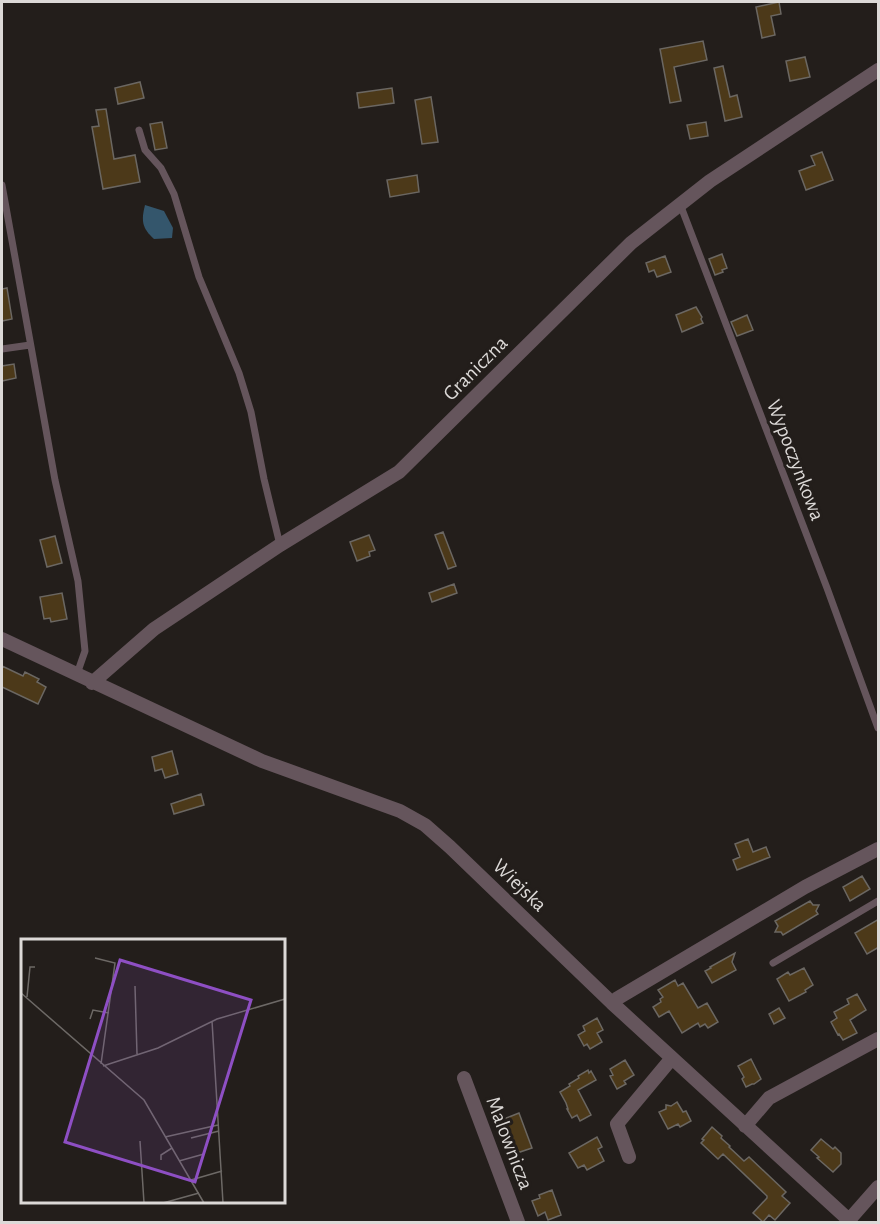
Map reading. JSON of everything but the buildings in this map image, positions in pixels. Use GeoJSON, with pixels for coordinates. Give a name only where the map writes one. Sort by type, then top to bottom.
{"type":"FeatureCollection","features":[{"type":"Feature","properties":{"kind":"street","name":"Graniczna"},"geometry":{"type":"LineString","coordinates":[[92,683],[154,630],[280,545],[399,472],[631,243],[710,181],[879,70]]}},
{"type":"Feature","properties":{"kind":"street","name":"Wiejska"},"geometry":{"type":"LineString","coordinates":[[2,639],[262,761],[390,807],[425,825],[612,1003],[850,1221]]}},
{"type":"Feature","properties":{"kind":"street"},"geometry":{"type":"LineString","coordinates":[[612,1003],[805,887],[879,849]]}},
{"type":"Feature","properties":{"kind":"street"},"geometry":{"type":"LineString","coordinates":[[745,1126],[770,1098],[879,1039]]}},
{"type":"Feature","properties":{"kind":"street"},"geometry":{"type":"LineString","coordinates":[[629,1157],[617,1124],[672,1058]]}},
{"type":"Feature","properties":{"kind":"street","name":"Malownicza"},"geometry":{"type":"LineString","coordinates":[[464,1078],[518,1222]]}},
{"type":"Feature","properties":{"kind":"street"},"geometry":{"type":"LineString","coordinates":[[850,1221],[879,1187]]}},
{"type":"Feature","properties":{"kind":"lane"},"geometry":{"type":"LineString","coordinates":[[139,130],[145,150],[161,168],[174,194],[199,277],[239,373],[251,412],[280,545]]}},
{"type":"Feature","properties":{"kind":"lane"},"geometry":{"type":"LineString","coordinates":[[2,185],[30,345],[78,580],[86,651],[76,675]]}},
{"type":"Feature","properties":{"kind":"lane","name":"Wypoczynkowa"},"geometry":{"type":"LineString","coordinates":[[680,204],[879,728]]}},
{"type":"Feature","properties":{"kind":"lane"},"geometry":{"type":"LineString","coordinates":[[2,349],[30,345]]}},
{"type":"Feature","properties":{"kind":"lane"},"geometry":{"type":"LineString","coordinates":[[773,963],[879,901]]}},
{"type":"Feature","properties":{"kind":"water"},"geometry":{"type":"Polygon","coordinates":[[[145,205],[164,211],[173,228],[172,238],[154,239],[150,235],[144,224],[145,205]]]}}]}
